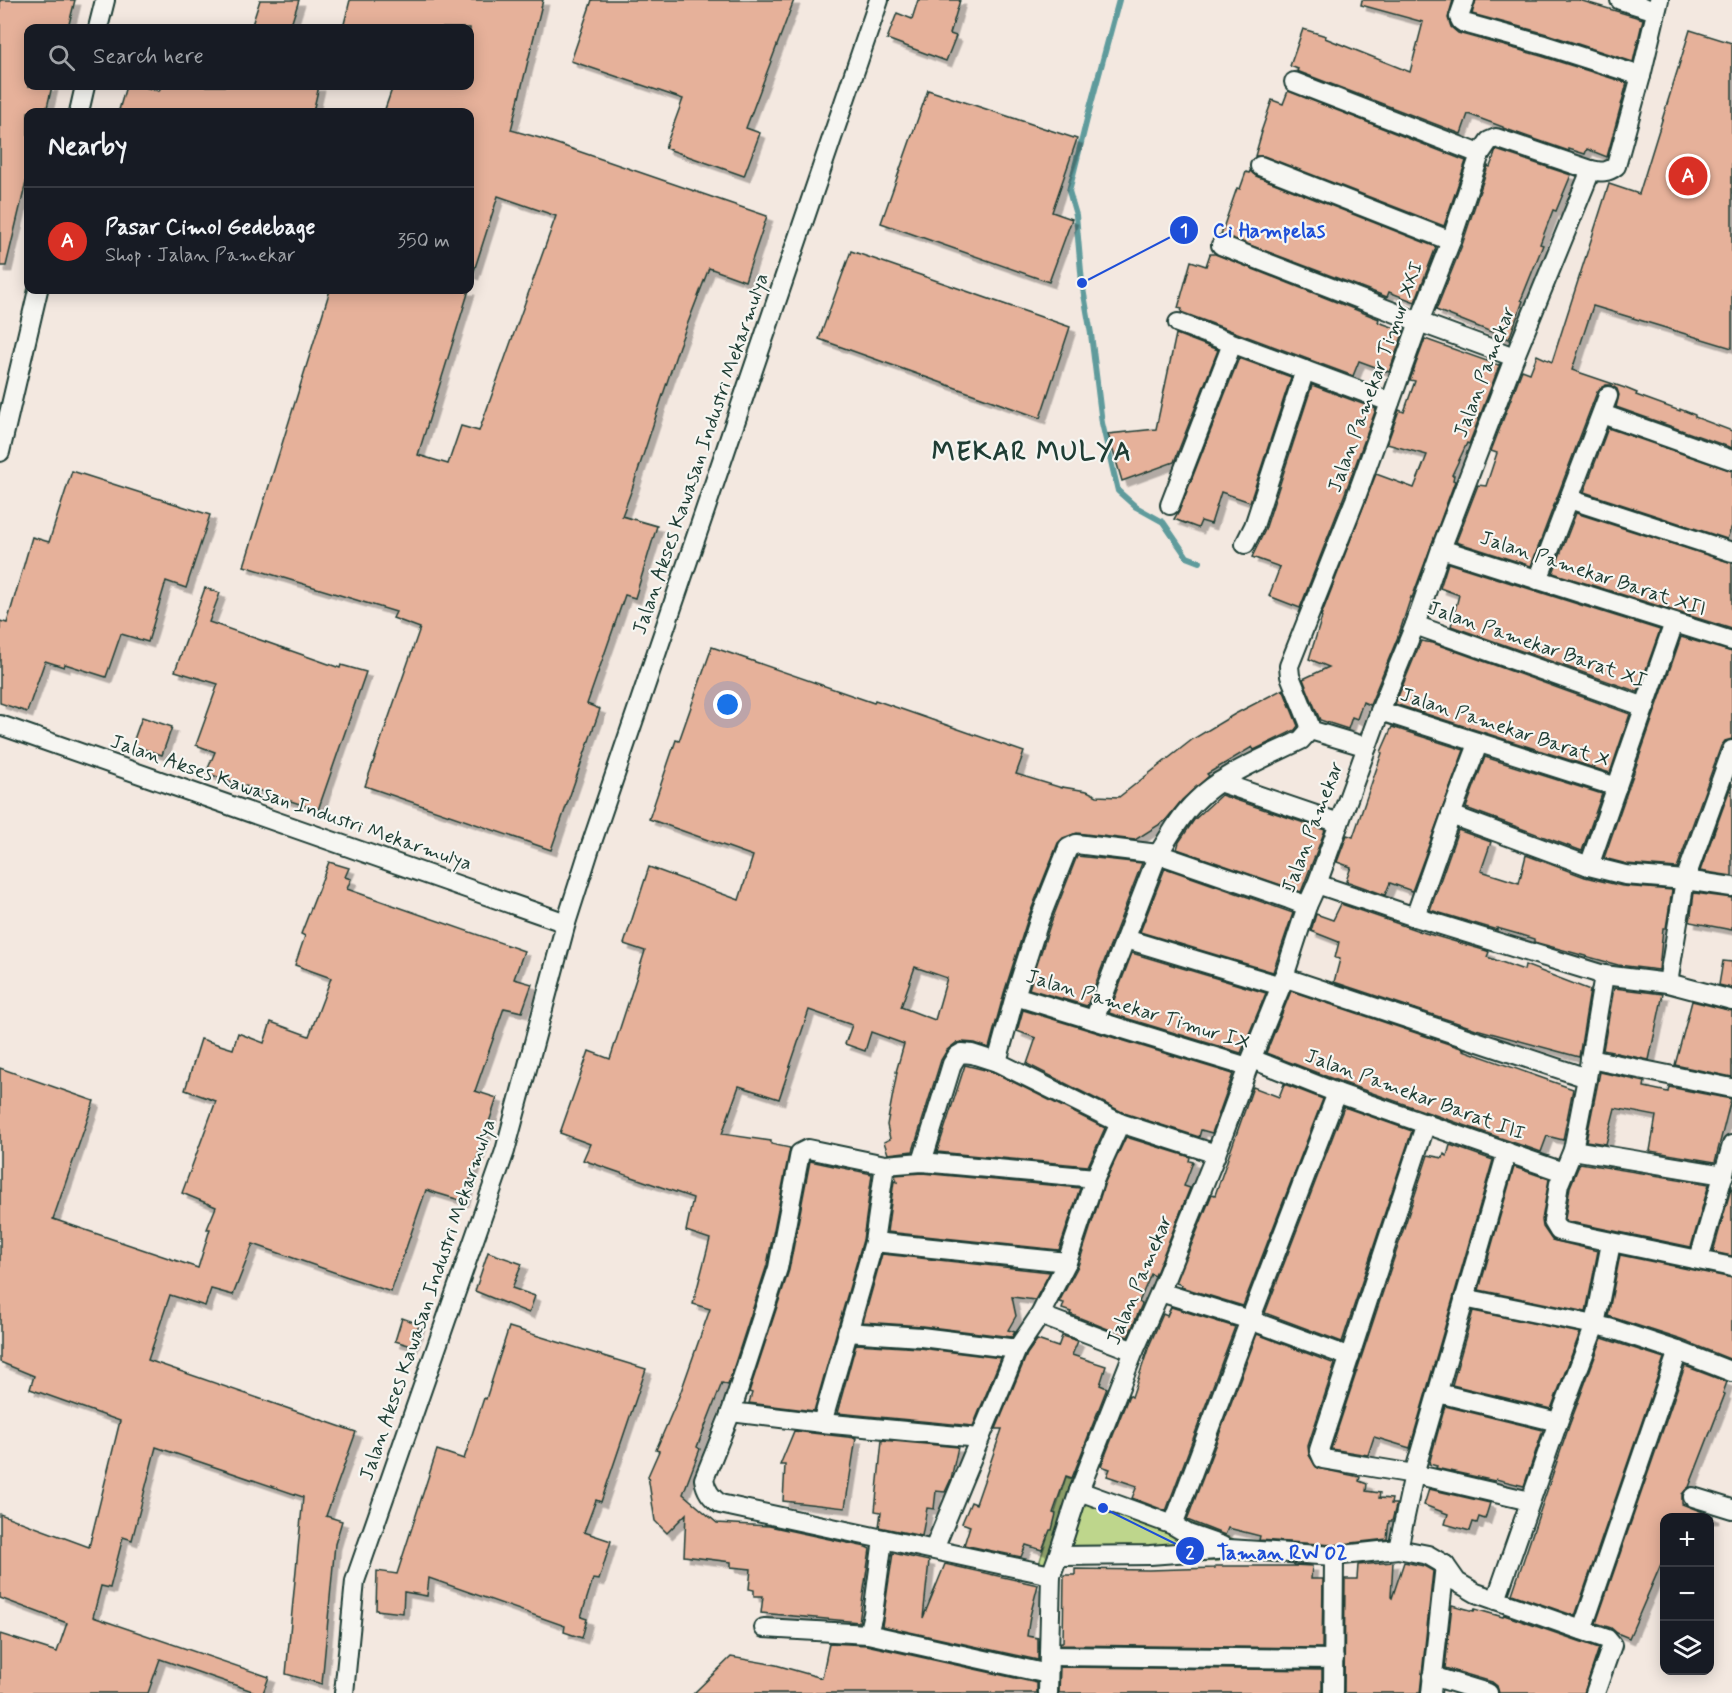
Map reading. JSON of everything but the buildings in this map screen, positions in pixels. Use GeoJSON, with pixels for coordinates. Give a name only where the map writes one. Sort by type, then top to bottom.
{"type":"FeatureCollection","features":[{"type":"Feature","properties":{"kind":"street"},"geometry":{"type":"LineString","coordinates":[[99,24],[105,0]]}},
{"type":"Feature","properties":{"kind":"street","name":"Jalan Akses Kawasan Industri Mekarmulya"},"geometry":{"type":"LineString","coordinates":[[344,1693],[355,1581],[505,1151],[566,923],[589,851],[879,0]]}},
{"type":"Feature","properties":{"kind":"street"},"geometry":{"type":"LineString","coordinates":[[1465,0],[1459,17],[1464,23],[1544,45],[1641,76]]}},
{"type":"Feature","properties":{"kind":"street"},"geometry":{"type":"LineString","coordinates":[[1294,82],[1480,154],[1489,141],[1496,138],[1591,170],[1610,171],[1616,166],[1658,5],[1620,0]]}},
{"type":"Feature","properties":{"kind":"street"},"geometry":{"type":"LineString","coordinates":[[80,108],[84,90]]}},
{"type":"Feature","properties":{"kind":"street","name":"Jalan Pamekar Timur XXI"},"geometry":{"type":"LineString","coordinates":[[1310,730],[1290,676],[1289,666],[1355,500],[1419,322],[1451,241],[1480,154]]}},
{"type":"Feature","properties":{"kind":"street"},"geometry":{"type":"LineString","coordinates":[[1260,166],[1451,241]]}},
{"type":"Feature","properties":{"kind":"street","name":"Jalan Pamekar"},"geometry":{"type":"LineString","coordinates":[[1048,1693],[1051,1575],[1079,1491],[1216,1154],[1282,982],[1306,906],[1317,884],[1380,711],[1415,625],[1441,549],[1515,356],[1591,170]]}},
{"type":"Feature","properties":{"kind":"street"},"geometry":{"type":"LineString","coordinates":[[1221,245],[1419,322],[1515,356]]}},
{"type":"Feature","properties":{"kind":"street"},"geometry":{"type":"LineString","coordinates":[[0,452],[37,294]]}},
{"type":"Feature","properties":{"kind":"street"},"geometry":{"type":"LineString","coordinates":[[1178,323],[1390,402]]}},
{"type":"Feature","properties":{"kind":"street"},"geometry":{"type":"LineString","coordinates":[[1170,505],[1232,344]]}},
{"type":"Feature","properties":{"kind":"street"},"geometry":{"type":"LineString","coordinates":[[1245,544],[1254,526],[1305,370]]}},
{"type":"Feature","properties":{"kind":"street"},"geometry":{"type":"LineString","coordinates":[[1538,580],[1608,396]]}},
{"type":"Feature","properties":{"kind":"street"},"geometry":{"type":"LineString","coordinates":[[1602,414],[1732,460]]}},
{"type":"Feature","properties":{"kind":"street"},"geometry":{"type":"LineString","coordinates":[[1569,499],[1732,552]]}},
{"type":"Feature","properties":{"kind":"street","name":"Jalan Pamekar Barat XII"},"geometry":{"type":"LineString","coordinates":[[1441,549],[1732,641]]}},
{"type":"Feature","properties":{"kind":"street"},"geometry":{"type":"LineString","coordinates":[[1589,866],[1674,623]]}},
{"type":"Feature","properties":{"kind":"street","name":"Jalan Pamekar Barat XI"},"geometry":{"type":"LineString","coordinates":[[1415,625],[1645,706]]}},
{"type":"Feature","properties":{"kind":"street","name":"Jalan Pamekar Barat X"},"geometry":{"type":"LineString","coordinates":[[1380,711],[1617,788]]}},
{"type":"Feature","properties":{"kind":"street","name":"Jalan Akses Kawasan Industri Mekarmulya"},"geometry":{"type":"LineString","coordinates":[[0,725],[566,923]]}},
{"type":"Feature","properties":{"kind":"street"},"geometry":{"type":"LineString","coordinates":[[1094,1020],[1158,854],[1182,816],[1197,800],[1219,782],[1301,740],[1310,730],[1367,747]]}},
{"type":"Feature","properties":{"kind":"street"},"geometry":{"type":"LineString","coordinates":[[1415,917],[1478,744]]}},
{"type":"Feature","properties":{"kind":"street"},"geometry":{"type":"LineString","coordinates":[[1668,983],[1685,880],[1732,750]]}},
{"type":"Feature","properties":{"kind":"street"},"geometry":{"type":"LineString","coordinates":[[1219,782],[1339,823]]}},
{"type":"Feature","properties":{"kind":"street"},"geometry":{"type":"LineString","coordinates":[[1451,815],[1589,866],[1625,875],[1732,887]]}},
{"type":"Feature","properties":{"kind":"street"},"geometry":{"type":"LineString","coordinates":[[997,1062],[1039,921],[1068,848],[1076,844],[1158,854],[1306,906]]}},
{"type":"Feature","properties":{"kind":"street"},"geometry":{"type":"LineString","coordinates":[[1317,884],[1415,917],[1605,975],[1668,983],[1732,1000]]}},
{"type":"Feature","properties":{"kind":"street"},"geometry":{"type":"LineString","coordinates":[[1126,939],[1282,982],[1587,1078]]}},
{"type":"Feature","properties":{"kind":"street"},"geometry":{"type":"LineString","coordinates":[[1605,975],[1573,1150],[1559,1184],[1554,1226],[1559,1231],[1611,1243],[1732,1266]]}},
{"type":"Feature","properties":{"kind":"street","name":"Jalan Pamekar Timur IX"},"geometry":{"type":"LineString","coordinates":[[1015,996],[1250,1063]]}},
{"type":"Feature","properties":{"kind":"street"},"geometry":{"type":"LineString","coordinates":[[922,1162],[952,1065],[957,1056],[962,1053],[997,1062],[1120,1123],[1216,1154]]}},
{"type":"Feature","properties":{"kind":"street"},"geometry":{"type":"LineString","coordinates":[[1590,1059],[1732,1088]]}},
{"type":"Feature","properties":{"kind":"street","name":"Jalan Pamekar Barat III"},"geometry":{"type":"LineString","coordinates":[[1250,1063],[1563,1172]]}},
{"type":"Feature","properties":{"kind":"street"},"geometry":{"type":"LineString","coordinates":[[1173,1525],[1337,1092]]}},
{"type":"Feature","properties":{"kind":"street"},"geometry":{"type":"LineString","coordinates":[[934,1549],[1017,1349],[1040,1315],[1067,1262],[1095,1178],[1120,1123]]}},
{"type":"Feature","properties":{"kind":"street"},"geometry":{"type":"LineString","coordinates":[[1426,1124],[1319,1450],[1320,1455],[1323,1459],[1414,1474],[1530,1501]]}},
{"type":"Feature","properties":{"kind":"street"},"geometry":{"type":"LineString","coordinates":[[1699,1259],[1732,1145]]}},
{"type":"Feature","properties":{"kind":"street"},"geometry":{"type":"LineString","coordinates":[[1051,1575],[720,1504],[711,1497],[704,1479],[731,1412],[778,1268],[800,1153],[808,1149],[885,1165],[922,1162],[1095,1178]]}},
{"type":"Feature","properties":{"kind":"street"},"geometry":{"type":"LineString","coordinates":[[1573,1150],[1724,1175]]}},
{"type":"Feature","properties":{"kind":"street"},"geometry":{"type":"LineString","coordinates":[[1398,1549],[1414,1474],[1507,1152]]}},
{"type":"Feature","properties":{"kind":"street"},"geometry":{"type":"LineString","coordinates":[[822,1423],[874,1242],[885,1165]]}},
{"type":"Feature","properties":{"kind":"street"},"geometry":{"type":"LineString","coordinates":[[874,1242],[1067,1262]]}},
{"type":"Feature","properties":{"kind":"street"},"geometry":{"type":"LineString","coordinates":[[1496,1600],[1558,1422],[1595,1325],[1611,1243]]}},
{"type":"Feature","properties":{"kind":"street"},"geometry":{"type":"LineString","coordinates":[[1160,1292],[1250,1320],[1350,1357]]}},
{"type":"Feature","properties":{"kind":"street"},"geometry":{"type":"LineString","coordinates":[[1464,1298],[1595,1325],[1678,1351],[1732,1372]]}},
{"type":"Feature","properties":{"kind":"street"},"geometry":{"type":"LineString","coordinates":[[1040,1315],[1134,1351]]}},
{"type":"Feature","properties":{"kind":"street"},"geometry":{"type":"LineString","coordinates":[[847,1332],[921,1337],[1017,1349]]}},
{"type":"Feature","properties":{"kind":"street"},"geometry":{"type":"LineString","coordinates":[[1582,1630],[1678,1351]]}},
{"type":"Feature","properties":{"kind":"street"},"geometry":{"type":"LineString","coordinates":[[1438,1394],[1558,1422]]}},
{"type":"Feature","properties":{"kind":"street"},"geometry":{"type":"LineString","coordinates":[[731,1412],[979,1438]]}},
{"type":"Feature","properties":{"kind":"street"},"geometry":{"type":"LineString","coordinates":[[1079,1491],[1173,1525],[1188,1534],[1229,1549]]}},
{"type":"Feature","properties":{"kind":"street"},"geometry":{"type":"LineString","coordinates":[[1694,1497],[1732,1508]]}},
{"type":"Feature","properties":{"kind":"street"},"geometry":{"type":"LineString","coordinates":[[868,1634],[873,1614],[883,1539]]}},
{"type":"Feature","properties":{"kind":"street"},"geometry":{"type":"LineString","coordinates":[[1058,1556],[1150,1555],[1229,1549],[1334,1556],[1398,1549],[1428,1555],[1445,1565],[1457,1582],[1476,1593],[1606,1639],[1612,1645],[1595,1693]]}},
{"type":"Feature","properties":{"kind":"street"},"geometry":{"type":"LineString","coordinates":[[1333,1693],[1334,1556]]}},
{"type":"Feature","properties":{"kind":"street"},"geometry":{"type":"LineString","coordinates":[[1445,1565],[1432,1684],[1488,1693]]}},
{"type":"Feature","properties":{"kind":"street"},"geometry":{"type":"LineString","coordinates":[[764,1628],[868,1634],[1048,1674]]}},
{"type":"Feature","properties":{"kind":"street"},"geometry":{"type":"LineString","coordinates":[[1050,1656],[1334,1659]]}},
{"type":"Feature","properties":{"kind":"green space"},"geometry":{"type":"Polygon","coordinates":[[[1066,1477],[1233,1539],[1219,1561],[1038,1567],[1066,1477]]]}},
{"type":"Feature","properties":{"kind":"waterway"},"geometry":{"type":"LineString","coordinates":[[1119,0],[1069,191],[1076,215],[1082,283],[1102,423],[1118,491],[1136,507],[1163,522],[1187,557],[1200,562]]}},
{"type":"Feature","properties":{"kind":"place","name":"Pasar Cimol Gedebage"},"geometry":{"type":"Point","coordinates":[1688,176]}},
{"type":"Feature","properties":{"kind":"place","name":"Ci Hampelas"},"geometry":{"type":"Point","coordinates":[1082,283]}},
{"type":"Feature","properties":{"kind":"place","name":"Taman RW 02"},"geometry":{"type":"Point","coordinates":[1103,1508]}},
{"type":"Feature","properties":{"kind":"district","name":"MEKAR MULYA"},"geometry":{"type":"Point","coordinates":[1032,453]}}]}
